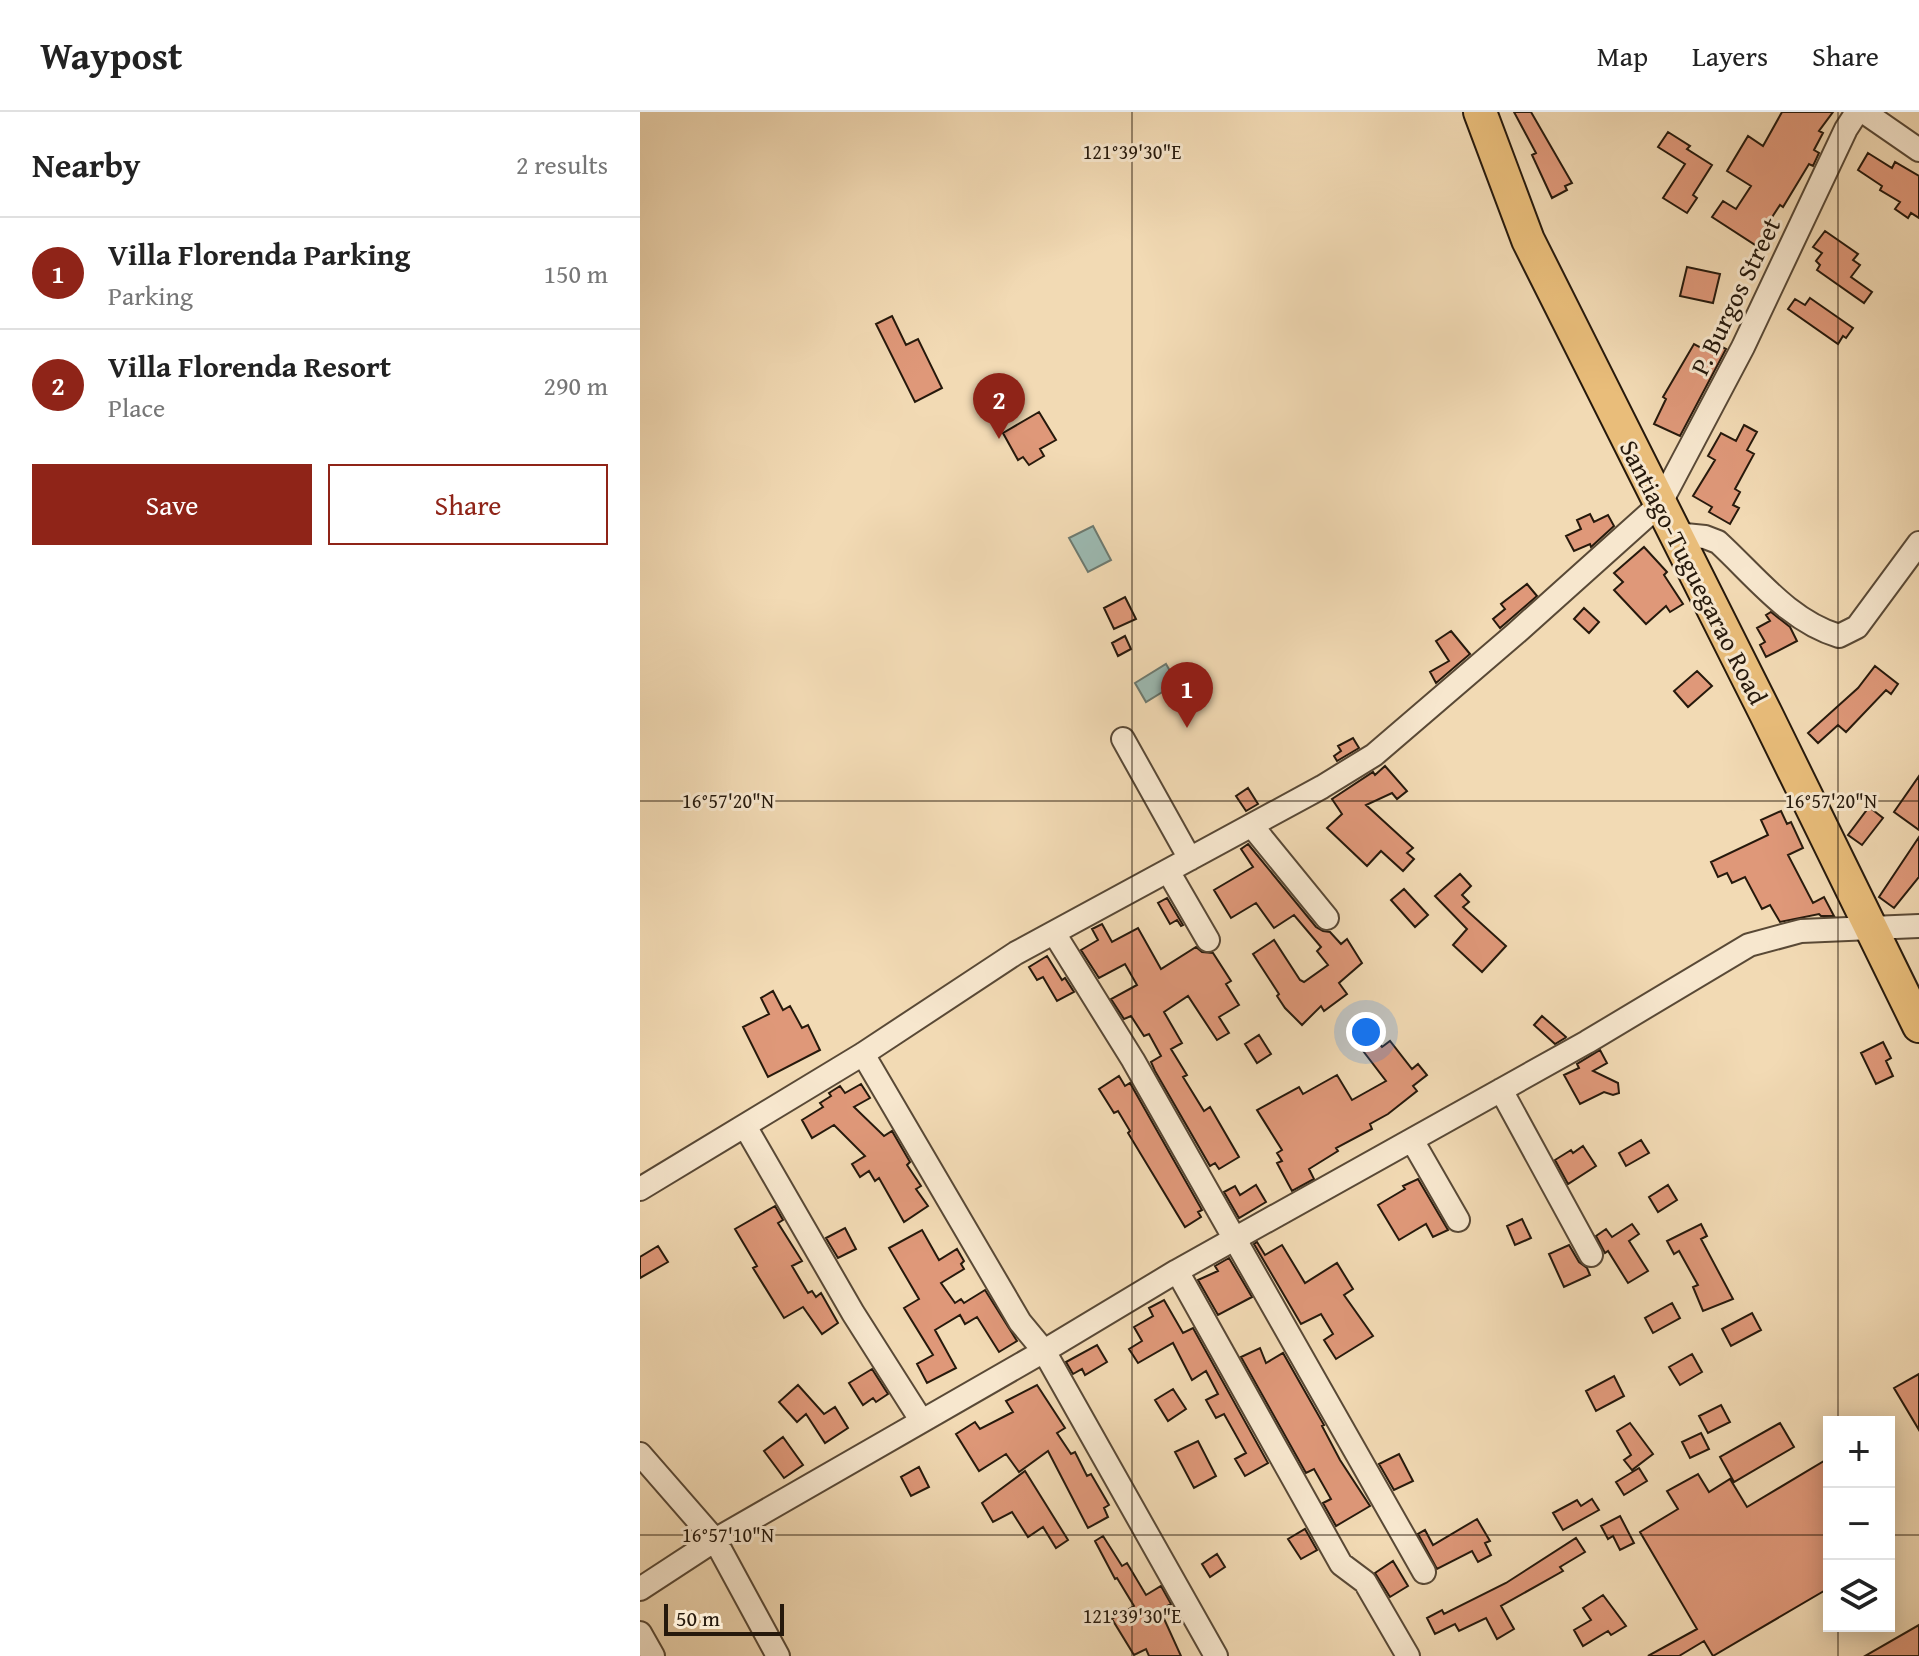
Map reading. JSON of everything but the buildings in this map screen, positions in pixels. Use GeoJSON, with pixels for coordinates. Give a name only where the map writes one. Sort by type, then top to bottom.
{"type":"FeatureCollection","features":[{"type":"Feature","properties":{"kind":"highway","name":"Santiago-Tuguegarao Road"},"geometry":{"type":"LineString","coordinates":[[1480,112],[1528,240],[1919,1026]]}},
{"type":"Feature","properties":{"kind":"street","name":"P. Burgos Street"},"geometry":{"type":"LineString","coordinates":[[1660,504],[1743,347],[1846,129],[1857,112]]}},
{"type":"Feature","properties":{"kind":"street"},"geometry":{"type":"LineString","coordinates":[[1864,112],[1919,150]]}},
{"type":"Feature","properties":{"kind":"street"},"geometry":{"type":"LineString","coordinates":[[640,1189],[863,1054],[1016,953],[1252,826],[1374,755],[1660,504]]}},
{"type":"Feature","properties":{"kind":"street"},"geometry":{"type":"LineString","coordinates":[[1675,534],[1705,537],[1718,542],[1797,616],[1819,630],[1839,636],[1857,627],[1865,618],[1919,543]]}},
{"type":"Feature","properties":{"kind":"street"},"geometry":{"type":"LineString","coordinates":[[1123,739],[1190,859]]}},
{"type":"Feature","properties":{"kind":"street"},"geometry":{"type":"LineString","coordinates":[[1252,826],[1327,918]]}},
{"type":"Feature","properties":{"kind":"street"},"geometry":{"type":"LineString","coordinates":[[1168,871],[1208,940]]}},
{"type":"Feature","properties":{"kind":"street"},"geometry":{"type":"LineString","coordinates":[[640,1589],[715,1540],[1177,1271],[1501,1090],[1749,945],[1801,931],[1919,926]]}},
{"type":"Feature","properties":{"kind":"street"},"geometry":{"type":"LineString","coordinates":[[1054,933],[1133,1060],[1424,1572]]}},
{"type":"Feature","properties":{"kind":"street"},"geometry":{"type":"LineString","coordinates":[[863,1054],[1020,1322],[1044,1351],[1216,1656]]}},
{"type":"Feature","properties":{"kind":"street"},"geometry":{"type":"LineString","coordinates":[[1501,1090],[1591,1255]]}},
{"type":"Feature","properties":{"kind":"street"},"geometry":{"type":"LineString","coordinates":[[745,1126],[853,1313],[921,1420]]}},
{"type":"Feature","properties":{"kind":"street"},"geometry":{"type":"LineString","coordinates":[[1412,1140],[1458,1220]]}},
{"type":"Feature","properties":{"kind":"street"},"geometry":{"type":"LineString","coordinates":[[1177,1271],[1341,1564],[1369,1587],[1408,1656]]}},
{"type":"Feature","properties":{"kind":"street"},"geometry":{"type":"LineString","coordinates":[[640,1454],[715,1540],[778,1656]]}},
{"type":"Feature","properties":{"kind":"street"},"geometry":{"type":"LineString","coordinates":[[640,1633],[653,1656]]}},
{"type":"Feature","properties":{"kind":"water"},"geometry":{"type":"Polygon","coordinates":[[[1093,526],[1111,560],[1088,572],[1069,538],[1093,526]]]}},
{"type":"Feature","properties":{"kind":"water"},"geometry":{"type":"Polygon","coordinates":[[[1166,664],[1177,683],[1146,702],[1135,683],[1166,664]]]}},
{"type":"Feature","properties":{"kind":"place","name":"Villa Florenda Resort"},"geometry":{"type":"Point","coordinates":[999,439]}},
{"type":"Feature","properties":{"kind":"place","name":"Villa Florenda Parking"},"geometry":{"type":"Point","coordinates":[1187,728]}}]}
